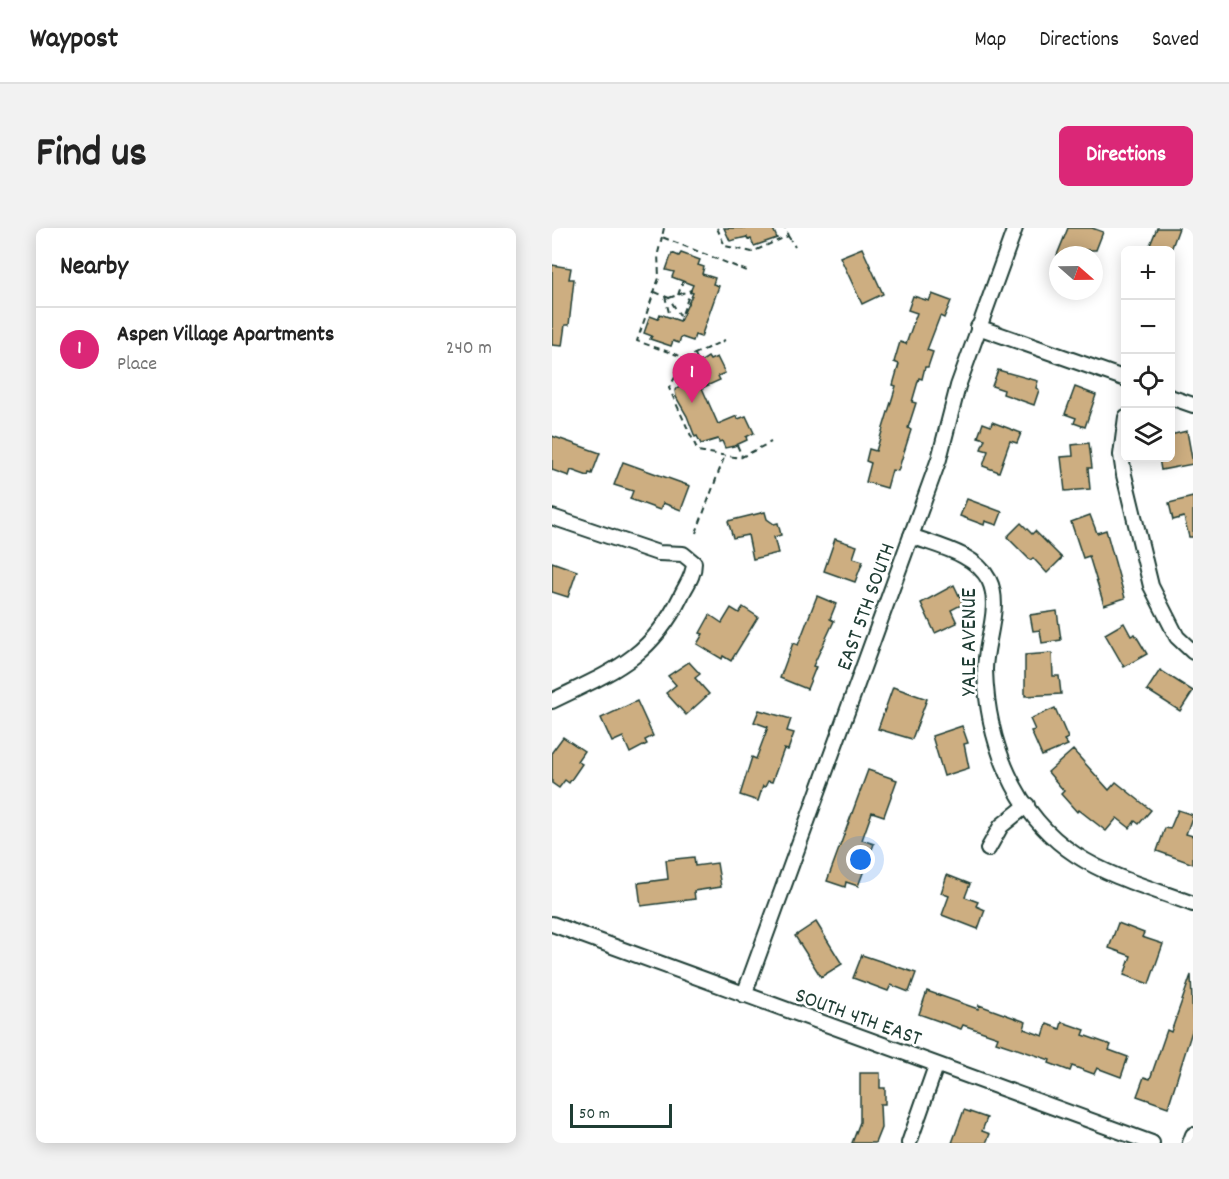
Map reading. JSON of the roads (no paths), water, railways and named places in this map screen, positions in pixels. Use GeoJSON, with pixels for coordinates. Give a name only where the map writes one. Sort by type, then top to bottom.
{"type":"FeatureCollection","features":[{"type":"Feature","properties":{"kind":"street","name":"EAST 5TH SOUTH"},"geometry":{"type":"LineString","coordinates":[[744,995],[939,459],[958,386],[1015,228]]}},
{"type":"Feature","properties":{"kind":"street"},"geometry":{"type":"LineString","coordinates":[[978,327],[1121,379]]}},
{"type":"Feature","properties":{"kind":"street"},"geometry":{"type":"LineString","coordinates":[[1175,399],[1193,405]]}},
{"type":"Feature","properties":{"kind":"street"},"geometry":{"type":"LineString","coordinates":[[1122,462],[1151,586],[1177,637],[1193,652]]}},
{"type":"Feature","properties":{"kind":"street"},"geometry":{"type":"LineString","coordinates":[[552,517],[658,553],[683,554],[694,563],[694,572],[671,616],[653,641],[620,668],[552,700]]}},
{"type":"Feature","properties":{"kind":"street","name":"YALE AVENUE"},"geometry":{"type":"LineString","coordinates":[[911,537],[972,561],[988,578],[991,585],[993,612],[985,667],[991,727],[1000,759],[1027,805],[1047,831],[1074,854],[1123,879],[1193,904]]}},
{"type":"Feature","properties":{"kind":"street"},"geometry":{"type":"LineString","coordinates":[[988,849],[1001,826],[1027,805]]}},
{"type":"Feature","properties":{"kind":"street","name":"SOUTH 4TH EAST"},"geometry":{"type":"LineString","coordinates":[[552,924],[1152,1143]]}},
{"type":"Feature","properties":{"kind":"street"},"geometry":{"type":"LineString","coordinates":[[909,1143],[936,1066]]}},
{"type":"Feature","properties":{"kind":"street"},"geometry":{"type":"LineString","coordinates":[[1190,1143],[1193,1135]]}},
{"type":"Feature","properties":{"kind":"place","name":"Aspen Village Apartments"},"geometry":{"type":"Point","coordinates":[692,403]}}]}
